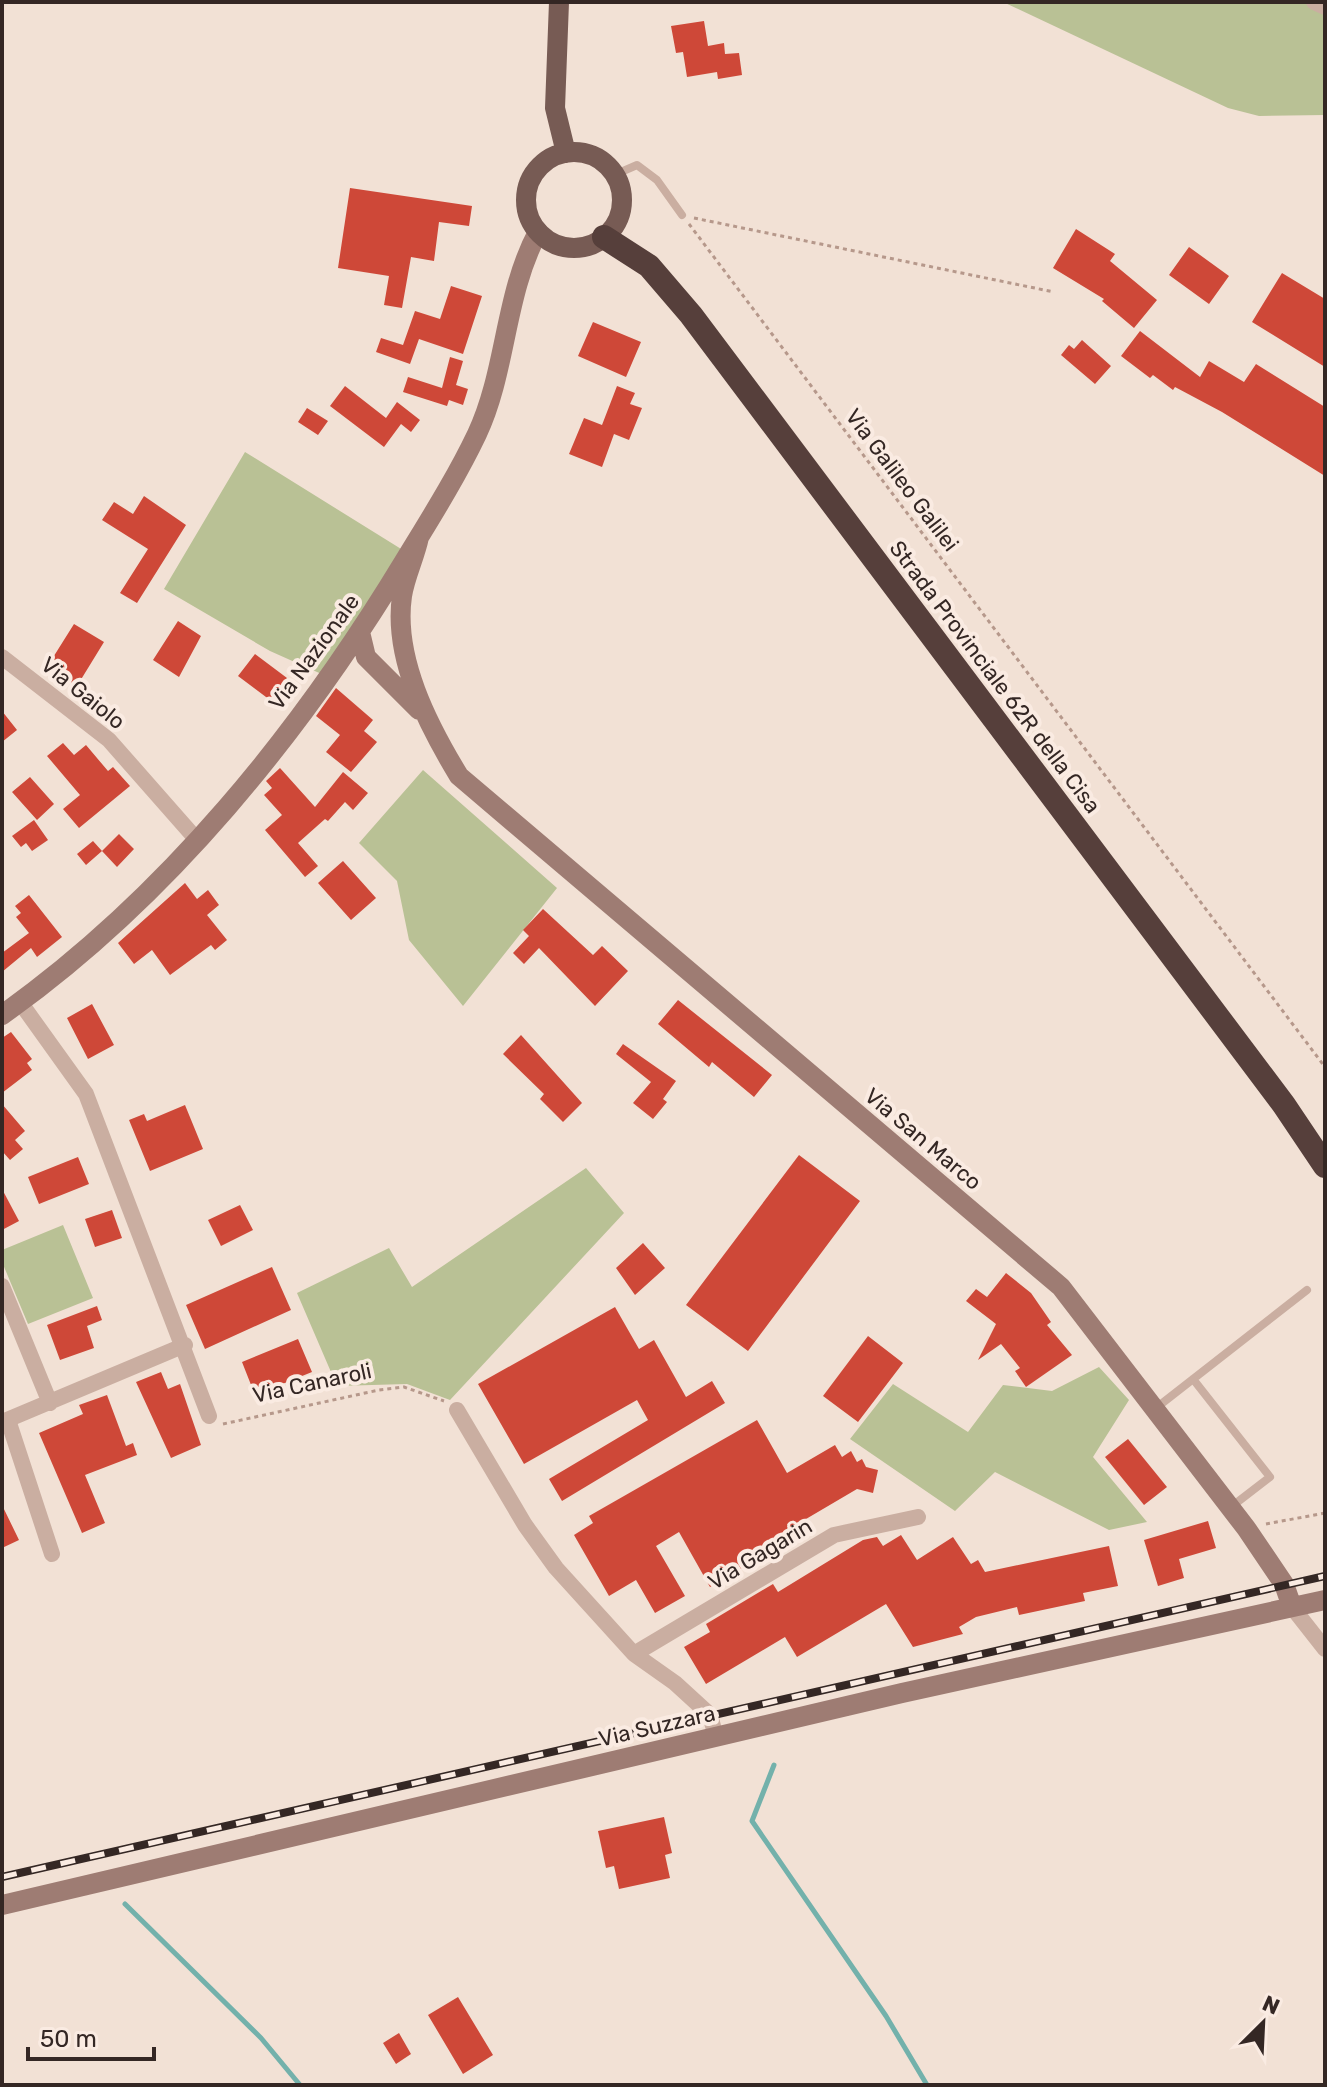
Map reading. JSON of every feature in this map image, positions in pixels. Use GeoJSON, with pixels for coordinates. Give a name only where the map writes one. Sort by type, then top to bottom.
{"type":"FeatureCollection","features":[{"type":"Feature","properties":{"kind":"highway","name":"Strada Provinciale 62R della Cisa"},"geometry":{"type":"LineString","coordinates":[[604,237],[649,266],[691,315],[1266,1082],[1325,1166]]}},
{"type":"Feature","properties":{"kind":"main road"},"geometry":{"type":"LineString","coordinates":[[559,2],[555,108],[566,153]]}},
{"type":"Feature","properties":{"kind":"main road"},"geometry":{"type":"LineString","coordinates":[[566,153],[593,157],[614,175],[622,201],[619,215],[604,237],[578,248],[563,247],[538,232],[526,206],[531,178],[540,166],[566,153]]}},
{"type":"Feature","properties":{"kind":"street"},"geometry":{"type":"LineString","coordinates":[[1314,2],[1325,7]]}},
{"type":"Feature","properties":{"kind":"street","name":"Via Nazionale"},"geometry":{"type":"LineString","coordinates":[[2,1015],[113,924],[197,840],[329,677],[419,537],[479,431],[491,398],[523,262],[538,232]]}},
{"type":"Feature","properties":{"kind":"street","name":"Via San Marco"},"geometry":{"type":"LineString","coordinates":[[419,537],[402,597],[400,619],[406,654],[430,723],[459,776],[1061,1287],[1231,1507],[1284,1584],[1292,1607],[1325,1649]]}},
{"type":"Feature","properties":{"kind":"street","name":"Via San Marco"},"geometry":{"type":"LineString","coordinates":[[406,654],[393,633],[363,627],[366,657],[388,676],[430,723]]}},
{"type":"Feature","properties":{"kind":"street","name":"Via Gaiolo"},"geometry":{"type":"LineString","coordinates":[[2,657],[109,740],[197,840]]}},
{"type":"Feature","properties":{"kind":"street"},"geometry":{"type":"LineString","coordinates":[[329,677],[362,668],[388,676]]}},
{"type":"Feature","properties":{"kind":"street"},"geometry":{"type":"LineString","coordinates":[[20,1002],[86,1094],[185,1345],[209,1416]]}},
{"type":"Feature","properties":{"kind":"street"},"geometry":{"type":"LineString","coordinates":[[2,1286],[9,1323],[50,1403]]}},
{"type":"Feature","properties":{"kind":"street"},"geometry":{"type":"LineString","coordinates":[[52,1554],[5,1421],[185,1345]]}},
{"type":"Feature","properties":{"kind":"street"},"geometry":{"type":"LineString","coordinates":[[457,1410],[525,1525],[556,1568],[634,1654],[693,1698],[710,1715],[716,1737]]}},
{"type":"Feature","properties":{"kind":"street","name":"Via Gagarin"},"geometry":{"type":"LineString","coordinates":[[634,1654],[834,1535],[918,1517]]}},
{"type":"Feature","properties":{"kind":"street","name":"Via Suzzara"},"geometry":{"type":"LineString","coordinates":[[2,1905],[716,1737],[1325,1600]]}},
{"type":"Feature","properties":{"kind":"lane"},"geometry":{"type":"LineString","coordinates":[[614,175],[637,165],[657,180],[682,215]]}},
{"type":"Feature","properties":{"kind":"lane"},"geometry":{"type":"LineString","coordinates":[[1155,1409],[1307,1290]]}},
{"type":"Feature","properties":{"kind":"lane"},"geometry":{"type":"LineString","coordinates":[[1193,1379],[1270,1477],[1231,1507]]}},
{"type":"Feature","properties":{"kind":"path"},"geometry":{"type":"LineString","coordinates":[[682,215],[1054,292]]}},
{"type":"Feature","properties":{"kind":"path","name":"Via Galileo Galilei"},"geometry":{"type":"LineString","coordinates":[[682,215],[1325,1067]]}},
{"type":"Feature","properties":{"kind":"path","name":"Via Canaroli"},"geometry":{"type":"LineString","coordinates":[[209,1416],[227,1425],[352,1394],[404,1387],[431,1395],[457,1410]]}},
{"type":"Feature","properties":{"kind":"path"},"geometry":{"type":"LineString","coordinates":[[1246,1528],[1325,1513]]}},
{"type":"Feature","properties":{"kind":"green space"},"geometry":{"type":"Polygon","coordinates":[[[1003,2],[1325,2],[1325,115],[1259,116],[1228,108],[1003,2]]]}},
{"type":"Feature","properties":{"kind":"green space"},"geometry":{"type":"Polygon","coordinates":[[[245,452],[406,552],[326,676],[270,651],[164,589],[245,452]]]}},
{"type":"Feature","properties":{"kind":"green space"},"geometry":{"type":"Polygon","coordinates":[[[423,770],[557,888],[463,1006],[409,940],[397,881],[359,843],[423,770]]]}},
{"type":"Feature","properties":{"kind":"green space"},"geometry":{"type":"Polygon","coordinates":[[[586,1168],[624,1213],[450,1400],[407,1384],[337,1386],[297,1293],[389,1248],[412,1287],[586,1168]]]}},
{"type":"Feature","properties":{"kind":"green space"},"geometry":{"type":"Polygon","coordinates":[[[63,1225],[93,1298],[28,1324],[2,1262],[2,1250],[63,1225]]]}},
{"type":"Feature","properties":{"kind":"green space"},"geometry":{"type":"Polygon","coordinates":[[[1099,1367],[1129,1400],[1093,1457],[1147,1522],[1109,1530],[995,1472],[955,1511],[850,1439],[893,1384],[968,1432],[1003,1385],[1052,1391],[1099,1367]]]}},
{"type":"Feature","properties":{"kind":"building"},"geometry":{"type":"Polygon","coordinates":[[[704,21],[708,46],[724,43],[725,54],[739,53],[742,75],[718,79],[717,72],[687,77],[683,52],[676,53],[671,26],[704,21]]]}},
{"type":"Feature","properties":{"kind":"building"},"geometry":{"type":"Polygon","coordinates":[[[350,188],[472,206],[469,226],[439,222],[434,261],[411,257],[402,308],[384,305],[389,276],[338,268],[350,188]]]}},
{"type":"Feature","properties":{"kind":"building"},"geometry":{"type":"Polygon","coordinates":[[[1076,229],[1115,254],[1110,261],[1157,300],[1134,328],[1102,301],[1104,299],[1053,268],[1076,229]]]}},
{"type":"Feature","properties":{"kind":"building"},"geometry":{"type":"Polygon","coordinates":[[[1189,247],[1229,276],[1209,304],[1169,275],[1189,247]]]}},
{"type":"Feature","properties":{"kind":"building"},"geometry":{"type":"Polygon","coordinates":[[[1282,273],[1325,299],[1325,367],[1252,322],[1282,273]]]}},
{"type":"Feature","properties":{"kind":"building"},"geometry":{"type":"Polygon","coordinates":[[[451,286],[482,296],[463,354],[419,339],[410,364],[376,352],[381,338],[403,345],[415,311],[440,319],[451,286]]]}},
{"type":"Feature","properties":{"kind":"building"},"geometry":{"type":"Polygon","coordinates":[[[593,322],[641,342],[626,377],[578,356],[593,322]]]}},
{"type":"Feature","properties":{"kind":"building"},"geometry":{"type":"Polygon","coordinates":[[[1140,331],[1200,377],[1209,361],[1244,382],[1256,364],[1325,407],[1325,476],[1222,412],[1175,387],[1173,390],[1153,375],[1150,378],[1121,356],[1140,331]]]}},
{"type":"Feature","properties":{"kind":"building"},"geometry":{"type":"Polygon","coordinates":[[[1082,340],[1111,366],[1095,384],[1061,355],[1069,345],[1074,349],[1082,340]]]}},
{"type":"Feature","properties":{"kind":"building"},"geometry":{"type":"Polygon","coordinates":[[[450,357],[463,361],[456,385],[468,389],[463,405],[449,400],[447,406],[403,392],[408,377],[442,388],[450,357]]]}},
{"type":"Feature","properties":{"kind":"building"},"geometry":{"type":"Polygon","coordinates":[[[345,386],[386,418],[397,402],[420,420],[411,432],[401,424],[384,447],[330,406],[345,386]]]}},
{"type":"Feature","properties":{"kind":"building"},"geometry":{"type":"Polygon","coordinates":[[[617,386],[635,393],[630,404],[642,408],[629,440],[614,434],[602,467],[569,454],[584,418],[602,425],[617,386]]]}},
{"type":"Feature","properties":{"kind":"building"},"geometry":{"type":"Polygon","coordinates":[[[307,408],[328,421],[318,435],[298,422],[307,408]]]}},
{"type":"Feature","properties":{"kind":"building"},"geometry":{"type":"Polygon","coordinates":[[[144,496],[186,525],[137,603],[120,593],[148,549],[102,520],[114,502],[133,514],[144,496]]]}},
{"type":"Feature","properties":{"kind":"building"},"geometry":{"type":"Polygon","coordinates":[[[178,621],[201,636],[179,677],[153,660],[178,621]]]}},
{"type":"Feature","properties":{"kind":"building"},"geometry":{"type":"Polygon","coordinates":[[[74,624],[104,642],[77,686],[47,667],[74,624]]]}},
{"type":"Feature","properties":{"kind":"building"},"geometry":{"type":"Polygon","coordinates":[[[255,654],[287,678],[270,700],[238,676],[255,654]]]}},
{"type":"Feature","properties":{"kind":"building"},"geometry":{"type":"Polygon","coordinates":[[[336,688],[373,720],[364,731],[377,742],[351,772],[326,752],[340,735],[316,716],[336,688]]]}},
{"type":"Feature","properties":{"kind":"building"},"geometry":{"type":"Polygon","coordinates":[[[2,711],[17,730],[2,742],[2,711]]]}},
{"type":"Feature","properties":{"kind":"building"},"geometry":{"type":"Polygon","coordinates":[[[63,743],[74,755],[86,745],[108,771],[113,767],[130,786],[79,828],[63,809],[80,795],[47,756],[63,743]]]}},
{"type":"Feature","properties":{"kind":"building"},"geometry":{"type":"Polygon","coordinates":[[[280,768],[315,807],[343,772],[368,793],[353,810],[345,802],[328,821],[325,819],[298,843],[318,866],[305,877],[265,830],[282,815],[264,795],[272,788],[266,781],[280,768]]]}},
{"type":"Feature","properties":{"kind":"building"},"geometry":{"type":"Polygon","coordinates":[[[30,777],[54,804],[37,820],[12,792],[30,777]]]}},
{"type":"Feature","properties":{"kind":"building"},"geometry":{"type":"Polygon","coordinates":[[[34,820],[48,840],[32,851],[26,843],[21,847],[12,836],[34,820]]]}},
{"type":"Feature","properties":{"kind":"building"},"geometry":{"type":"Polygon","coordinates":[[[119,834],[134,849],[117,867],[102,851],[119,834]]]}},
{"type":"Feature","properties":{"kind":"building"},"geometry":{"type":"Polygon","coordinates":[[[93,841],[102,851],[86,865],[77,854],[93,841]]]}},
{"type":"Feature","properties":{"kind":"building"},"geometry":{"type":"Polygon","coordinates":[[[343,861],[376,898],[351,920],[318,883],[343,861]]]}},
{"type":"Feature","properties":{"kind":"building"},"geometry":{"type":"Polygon","coordinates":[[[185,883],[197,899],[208,890],[219,905],[207,915],[227,940],[215,950],[211,945],[170,975],[152,950],[134,964],[118,943],[185,883]]]}},
{"type":"Feature","properties":{"kind":"building"},"geometry":{"type":"Polygon","coordinates":[[[29,895],[62,937],[37,957],[31,948],[2,972],[2,953],[29,933],[16,917],[21,913],[15,906],[29,895]]]}},
{"type":"Feature","properties":{"kind":"building"},"geometry":{"type":"Polygon","coordinates":[[[543,909],[593,955],[602,946],[628,971],[595,1006],[539,948],[524,964],[513,953],[529,936],[523,930],[543,909]]]}},
{"type":"Feature","properties":{"kind":"building"},"geometry":{"type":"Polygon","coordinates":[[[678,1000],[772,1075],[754,1097],[712,1062],[709,1067],[658,1024],[678,1000]]]}},
{"type":"Feature","properties":{"kind":"building"},"geometry":{"type":"Polygon","coordinates":[[[92,1004],[114,1045],[88,1059],[67,1018],[92,1004]]]}},
{"type":"Feature","properties":{"kind":"building"},"geometry":{"type":"Polygon","coordinates":[[[11,1032],[32,1059],[27,1063],[32,1070],[2,1093],[2,1038],[11,1032]]]}},
{"type":"Feature","properties":{"kind":"building"},"geometry":{"type":"Polygon","coordinates":[[[521,1035],[582,1103],[563,1122],[540,1099],[544,1094],[503,1054],[521,1035]]]}},
{"type":"Feature","properties":{"kind":"building"},"geometry":{"type":"Polygon","coordinates":[[[623,1044],[676,1081],[663,1099],[667,1102],[653,1119],[633,1103],[651,1082],[616,1054],[623,1044]]]}},
{"type":"Feature","properties":{"kind":"building"},"geometry":{"type":"Polygon","coordinates":[[[2,1104],[25,1131],[15,1140],[23,1149],[10,1160],[2,1151],[2,1104]]]}},
{"type":"Feature","properties":{"kind":"building"},"geometry":{"type":"Polygon","coordinates":[[[185,1105],[203,1149],[150,1171],[129,1120],[144,1114],[147,1121],[185,1105]]]}},
{"type":"Feature","properties":{"kind":"building"},"geometry":{"type":"Polygon","coordinates":[[[799,1155],[860,1201],[748,1351],[686,1305],[799,1155]]]}},
{"type":"Feature","properties":{"kind":"building"},"geometry":{"type":"Polygon","coordinates":[[[78,1157],[89,1184],[39,1204],[28,1177],[78,1157]]]}},
{"type":"Feature","properties":{"kind":"building"},"geometry":{"type":"Polygon","coordinates":[[[2,1189],[19,1221],[2,1230],[2,1189]]]}},
{"type":"Feature","properties":{"kind":"building"},"geometry":{"type":"Polygon","coordinates":[[[240,1205],[253,1230],[221,1246],[208,1220],[240,1205]]]}},
{"type":"Feature","properties":{"kind":"building"},"geometry":{"type":"Polygon","coordinates":[[[112,1210],[122,1238],[95,1247],[85,1219],[112,1210]]]}},
{"type":"Feature","properties":{"kind":"building"},"geometry":{"type":"Polygon","coordinates":[[[643,1243],[665,1268],[635,1295],[616,1268],[643,1243]]]}},
{"type":"Feature","properties":{"kind":"building"},"geometry":{"type":"Polygon","coordinates":[[[272,1267],[291,1310],[205,1349],[186,1305],[272,1267]]]}},
{"type":"Feature","properties":{"kind":"building"},"geometry":{"type":"Polygon","coordinates":[[[1006,1273],[1031,1293],[1051,1322],[1047,1325],[1072,1355],[1026,1387],[1015,1371],[1020,1368],[1001,1344],[978,1360],[996,1324],[966,1301],[976,1289],[987,1297],[1006,1273]]]}},
{"type":"Feature","properties":{"kind":"building"},"geometry":{"type":"Polygon","coordinates":[[[97,1306],[102,1320],[87,1326],[94,1348],[60,1360],[47,1325],[97,1306]]]}},
{"type":"Feature","properties":{"kind":"building"},"geometry":{"type":"Polygon","coordinates":[[[615,1307],[639,1349],[654,1340],[686,1397],[712,1381],[725,1403],[562,1501],[549,1479],[648,1420],[637,1400],[524,1464],[478,1384],[615,1307]]]}},
{"type":"Feature","properties":{"kind":"building"},"geometry":{"type":"Polygon","coordinates":[[[868,1336],[903,1363],[858,1422],[823,1396],[868,1336]]]}},
{"type":"Feature","properties":{"kind":"building"},"geometry":{"type":"Polygon","coordinates":[[[298,1339],[312,1372],[255,1395],[242,1362],[298,1339]]]}},
{"type":"Feature","properties":{"kind":"building"},"geometry":{"type":"Polygon","coordinates":[[[161,1372],[168,1389],[180,1384],[201,1445],[171,1458],[136,1382],[161,1372]]]}},
{"type":"Feature","properties":{"kind":"building"},"geometry":{"type":"Polygon","coordinates":[[[107,1395],[126,1446],[133,1443],[137,1455],[85,1475],[105,1523],[82,1533],[39,1433],[83,1414],[79,1405],[107,1395]]]}},
{"type":"Feature","properties":{"kind":"building"},"geometry":{"type":"Polygon","coordinates":[[[757,1420],[787,1473],[835,1445],[842,1457],[851,1451],[857,1462],[862,1459],[866,1467],[878,1470],[873,1493],[857,1489],[772,1539],[777,1548],[710,1587],[679,1532],[656,1546],[685,1596],[655,1613],[636,1580],[609,1596],[574,1535],[593,1523],[589,1516],[757,1420]]]}},
{"type":"Feature","properties":{"kind":"building"},"geometry":{"type":"Polygon","coordinates":[[[1128,1439],[1167,1487],[1144,1505],[1105,1457],[1128,1439]]]}},
{"type":"Feature","properties":{"kind":"building"},"geometry":{"type":"Polygon","coordinates":[[[2,1505],[19,1540],[2,1548],[2,1505]]]}},
{"type":"Feature","properties":{"kind":"building"},"geometry":{"type":"Polygon","coordinates":[[[1208,1521],[1216,1548],[1179,1559],[1184,1578],[1158,1586],[1144,1540],[1208,1521]]]}},
{"type":"Feature","properties":{"kind":"building"},"geometry":{"type":"Polygon","coordinates":[[[901,1535],[917,1560],[953,1537],[971,1564],[978,1560],[985,1572],[1109,1546],[1118,1586],[1083,1593],[1085,1601],[1019,1615],[1017,1607],[976,1617],[959,1627],[963,1634],[913,1647],[886,1604],[797,1657],[785,1637],[706,1684],[684,1647],[710,1632],[706,1624],[773,1584],[778,1592],[863,1540],[877,1537],[883,1546],[901,1535]]]}},
{"type":"Feature","properties":{"kind":"building"},"geometry":{"type":"Polygon","coordinates":[[[664,1817],[672,1853],[665,1855],[670,1878],[619,1889],[614,1866],[606,1868],[598,1831],[664,1817]]]}},
{"type":"Feature","properties":{"kind":"building"},"geometry":{"type":"Polygon","coordinates":[[[458,1997],[493,2055],[463,2074],[428,2015],[458,1997]]]}},
{"type":"Feature","properties":{"kind":"building"},"geometry":{"type":"Polygon","coordinates":[[[399,2033],[411,2054],[396,2064],[383,2043],[399,2033]]]}},
{"type":"Feature","properties":{"kind":"waterway"},"geometry":{"type":"LineString","coordinates":[[774,1765],[752,1821],[886,2016],[927,2085]]}},
{"type":"Feature","properties":{"kind":"waterway"},"geometry":{"type":"LineString","coordinates":[[125,1904],[261,2038],[300,2085]]}},
{"type":"Feature","properties":{"kind":"railway"},"geometry":{"type":"LineString","coordinates":[[2,1877],[1325,1576]]}}]}
